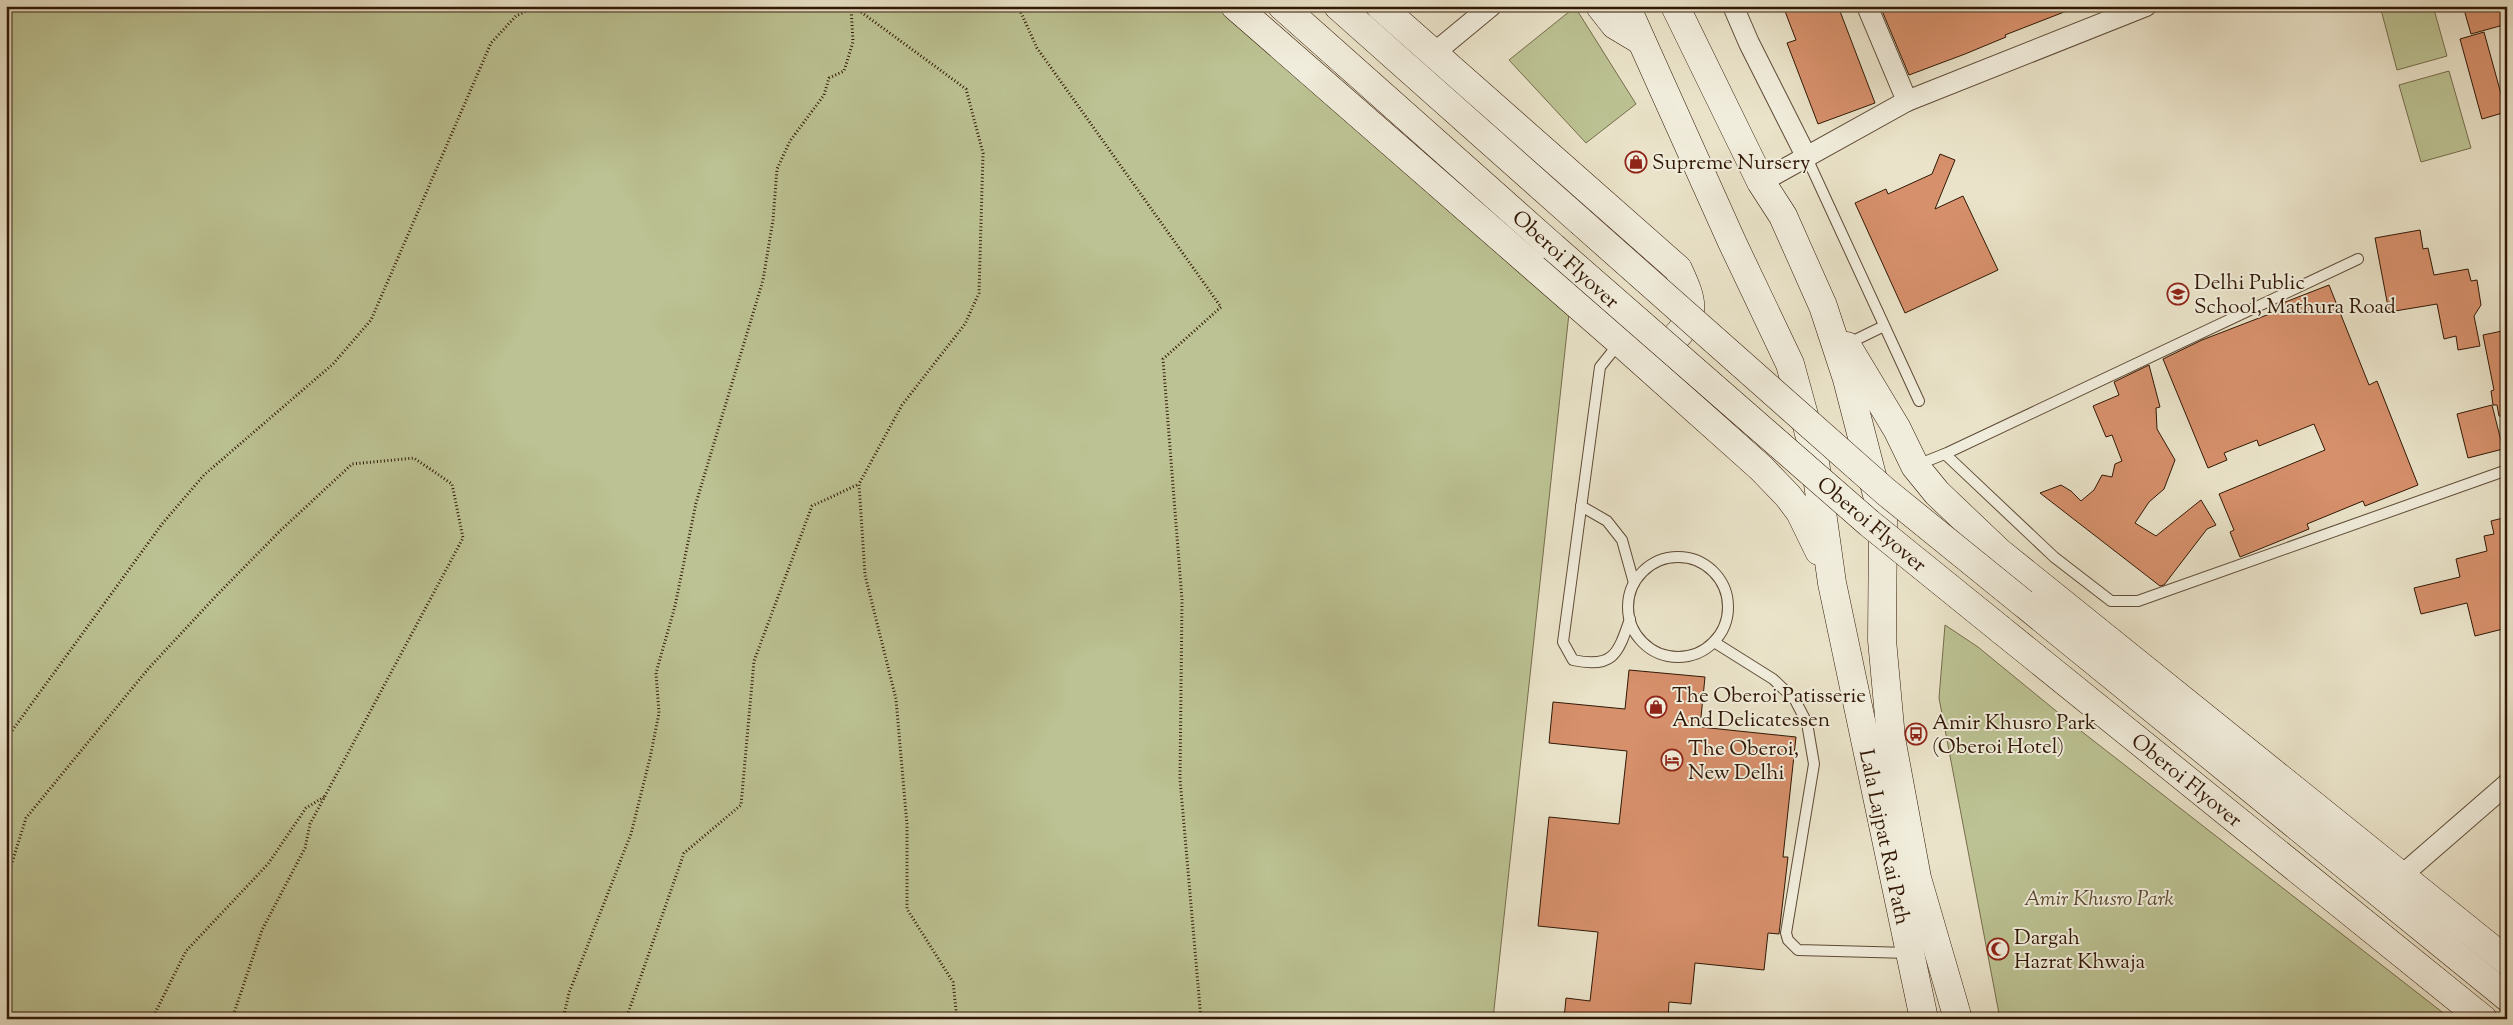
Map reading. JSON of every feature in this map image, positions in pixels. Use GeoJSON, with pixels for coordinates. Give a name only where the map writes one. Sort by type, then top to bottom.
{"type":"FeatureCollection","features":[{"type":"Feature","properties":{"kind":"main road"},"geometry":{"type":"LineString","coordinates":[[1235,6],[1620,342],[1761,468],[1788,496],[1811,531],[1832,583]]}},
{"type":"Feature","properties":{"kind":"main road","name":"Oberoi Flyover"},"geometry":{"type":"LineString","coordinates":[[1282,6],[1682,362],[1869,523],[2483,1019]]}},
{"type":"Feature","properties":{"kind":"main road","name":"Oberoi Flyover"},"geometry":{"type":"LineString","coordinates":[[1338,6],[1886,492],[2507,997]]}},
{"type":"Feature","properties":{"kind":"main road"},"geometry":{"type":"LineString","coordinates":[[1380,6],[1678,269],[1685,283],[1690,309],[1682,330],[1674,340],[1657,348],[1641,348],[1620,342]]}},
{"type":"Feature","properties":{"kind":"main road"},"geometry":{"type":"LineString","coordinates":[[1600,6],[1616,25],[1640,40]]}},
{"type":"Feature","properties":{"kind":"main road","name":"Lala Lajpat Rai Path"},"geometry":{"type":"LineString","coordinates":[[1626,6],[1790,364],[1813,448],[1832,583],[1924,1019]]}},
{"type":"Feature","properties":{"kind":"main road"},"geometry":{"type":"LineString","coordinates":[[1678,10],[1761,182],[1782,216],[1823,306],[1898,428],[1915,466],[1937,493],[1999,552],[2507,961]]}},
{"type":"Feature","properties":{"kind":"main road","name":"Lala Lajpat Rai Path"},"geometry":{"type":"LineString","coordinates":[[1823,306],[1847,380],[1883,518],[1882,640],[1891,738],[1917,878],[1958,1019]]}},
{"type":"Feature","properties":{"kind":"street"},"geometry":{"type":"LineString","coordinates":[[1433,54],[1491,6]]}},
{"type":"Feature","properties":{"kind":"street"},"geometry":{"type":"LineString","coordinates":[[1734,6],[1749,43],[1806,158]]}},
{"type":"Feature","properties":{"kind":"street"},"geometry":{"type":"LineString","coordinates":[[1867,6],[1907,101]]}},
{"type":"Feature","properties":{"kind":"street"},"geometry":{"type":"LineString","coordinates":[[1761,182],[1907,101],[2146,6]]}},
{"type":"Feature","properties":{"kind":"street"},"geometry":{"type":"LineString","coordinates":[[2401,876],[2507,784]]}},
{"type":"Feature","properties":{"kind":"lane"},"geometry":{"type":"LineString","coordinates":[[1806,158],[1919,401]]}},
{"type":"Feature","properties":{"kind":"lane"},"geometry":{"type":"LineString","coordinates":[[1915,466],[1945,454],[2358,260]]}},
{"type":"Feature","properties":{"kind":"lane"},"geometry":{"type":"LineString","coordinates":[[1846,344],[1884,326]]}},
{"type":"Feature","properties":{"kind":"lane"},"geometry":{"type":"LineString","coordinates":[[1620,342],[1600,367],[1563,642],[1566,652],[1573,660],[1591,664],[1606,660],[1618,652],[1630,619]]}},
{"type":"Feature","properties":{"kind":"lane"},"geometry":{"type":"LineString","coordinates":[[1945,454],[2054,557],[2111,602],[2138,601],[2507,470]]}},
{"type":"Feature","properties":{"kind":"lane"},"geometry":{"type":"LineString","coordinates":[[1581,506],[1607,521],[1622,540],[1634,583]]}},
{"type":"Feature","properties":{"kind":"lane"},"geometry":{"type":"LineString","coordinates":[[1676,557],[1693,559],[1708,567],[1720,579],[1726,594],[1728,611],[1724,628],[1714,642],[1701,651],[1686,656],[1670,656],[1655,651],[1642,642],[1633,629],[1630,619],[1629,598],[1634,583],[1645,570],[1659,561],[1676,557]]}},
{"type":"Feature","properties":{"kind":"lane"},"geometry":{"type":"LineString","coordinates":[[1714,642],[1773,679],[1795,700],[1808,723],[1814,764],[1786,933],[1788,940],[1798,950],[1909,953]]}},
{"type":"Feature","properties":{"kind":"path"},"geometry":{"type":"LineString","coordinates":[[6,739],[162,524],[198,482],[333,364],[371,320],[491,43],[516,16],[537,6]]}},
{"type":"Feature","properties":{"kind":"path"},"geometry":{"type":"LineString","coordinates":[[562,1019],[569,993],[630,834],[650,758],[659,712],[656,673],[675,606],[696,503],[763,280],[773,220],[777,170],[790,141],[824,95],[829,78],[844,71],[853,42],[851,6]]}},
{"type":"Feature","properties":{"kind":"path"},"geometry":{"type":"LineString","coordinates":[[858,6],[861,12],[966,89],[983,153],[979,293],[965,324],[902,405],[859,484],[865,575],[896,700],[907,825],[907,909],[952,982],[957,1019]]}},
{"type":"Feature","properties":{"kind":"path"},"geometry":{"type":"LineString","coordinates":[[1018,6],[1037,48],[1221,306],[1163,359],[1182,600],[1180,779],[1201,1019]]}},
{"type":"Feature","properties":{"kind":"path"},"geometry":{"type":"LineString","coordinates":[[6,882],[26,818],[148,669],[216,596],[280,531],[352,464],[414,458],[452,484],[463,538],[310,824],[305,848],[291,878],[262,930],[232,1019]]}},
{"type":"Feature","properties":{"kind":"path"},"geometry":{"type":"LineString","coordinates":[[626,1019],[684,852],[741,804],[754,661],[812,506],[859,484]]}},
{"type":"Feature","properties":{"kind":"path"},"geometry":{"type":"LineString","coordinates":[[152,1019],[186,951],[268,864],[306,808],[325,797]]}},
{"type":"Feature","properties":{"kind":"green space"},"geometry":{"type":"Polygon","coordinates":[[[6,6],[1217,6],[1570,304],[1493,1019],[6,1019],[6,6]]]}},
{"type":"Feature","properties":{"kind":"green space"},"geometry":{"type":"Polygon","coordinates":[[[2380,6],[2433,6],[2447,56],[2397,70],[2380,6]]]}},
{"type":"Feature","properties":{"kind":"green space"},"geometry":{"type":"Polygon","coordinates":[[[1575,7],[1636,104],[1586,143],[1509,60],[1575,7]]]}},
{"type":"Feature","properties":{"kind":"green space"},"geometry":{"type":"Polygon","coordinates":[[[2449,71],[2471,148],[2421,162],[2399,85],[2449,71]]]}},
{"type":"Feature","properties":{"kind":"green space","name":"Amir Khusro Park"},"geometry":{"type":"Polygon","coordinates":[[[1945,625],[1978,647],[2072,724],[2451,1019],[2000,1019],[1939,698],[1945,625]]]}},
{"type":"Feature","properties":{"kind":"building"},"geometry":{"type":"Polygon","coordinates":[[[1783,6],[1838,6],[1875,103],[1818,124],[1787,43],[1796,40],[1783,6]]]}},
{"type":"Feature","properties":{"kind":"building"},"geometry":{"type":"Polygon","coordinates":[[[1880,6],[2077,7],[2005,35],[2006,37],[1965,54],[1909,75],[1880,6]]]}},
{"type":"Feature","properties":{"kind":"building"},"geometry":{"type":"Polygon","coordinates":[[[2463,6],[2507,6],[2507,24],[2471,34],[2463,6]]]}},
{"type":"Feature","properties":{"kind":"building"},"geometry":{"type":"Polygon","coordinates":[[[2484,32],[2506,112],[2482,119],[2460,39],[2484,32]]]}},
{"type":"Feature","properties":{"kind":"building"},"geometry":{"type":"Polygon","coordinates":[[[1940,154],[1955,160],[1935,209],[1963,196],[1998,270],[1905,313],[1855,203],[1886,189],[1888,194],[1932,174],[1940,154]]]}},
{"type":"Feature","properties":{"kind":"building"},"geometry":{"type":"Polygon","coordinates":[[[2420,230],[2423,249],[2428,248],[2434,275],[2468,269],[2471,281],[2477,280],[2481,305],[2474,316],[2480,346],[2458,350],[2456,336],[2444,339],[2437,304],[2389,312],[2375,238],[2420,230]]]}},
{"type":"Feature","properties":{"kind":"building"},"geometry":{"type":"Polygon","coordinates":[[[2329,285],[2369,385],[2377,381],[2418,485],[2365,506],[2363,501],[2307,524],[2309,529],[2240,557],[2230,532],[2234,530],[2219,494],[2325,450],[2314,424],[2259,446],[2257,440],[2224,453],[2227,460],[2208,468],[2163,359],[2202,340],[2272,313],[2270,308],[2329,285]]]}},
{"type":"Feature","properties":{"kind":"building"},"geometry":{"type":"Polygon","coordinates":[[[2507,330],[2507,416],[2499,416],[2497,405],[2493,405],[2491,391],[2494,390],[2483,335],[2507,330]]]}},
{"type":"Feature","properties":{"kind":"building"},"geometry":{"type":"Polygon","coordinates":[[[2149,365],[2160,407],[2156,408],[2157,429],[2175,460],[2164,489],[2149,502],[2135,523],[2156,536],[2201,500],[2216,525],[2207,529],[2164,585],[2160,586],[2040,493],[2061,485],[2071,491],[2081,501],[2094,490],[2102,475],[2112,477],[2115,464],[2122,461],[2112,435],[2106,437],[2093,406],[2119,395],[2114,382],[2149,365]]]}},
{"type":"Feature","properties":{"kind":"building"},"geometry":{"type":"Polygon","coordinates":[[[2492,405],[2503,449],[2468,458],[2457,414],[2492,405]]]}},
{"type":"Feature","properties":{"kind":"building"},"geometry":{"type":"Polygon","coordinates":[[[2507,517],[2507,628],[2475,636],[2467,603],[2421,614],[2414,588],[2460,577],[2456,559],[2487,551],[2484,536],[2494,534],[2491,521],[2507,517]]]}},
{"type":"Feature","properties":{"kind":"building"},"geometry":{"type":"Polygon","coordinates":[[[1629,670],[1705,677],[1700,727],[1796,737],[1783,857],[1788,857],[1779,934],[1768,933],[1764,970],[1695,963],[1691,1004],[1669,1002],[1668,1019],[1564,1019],[1566,998],[1590,1001],[1598,932],[1538,926],[1549,817],[1619,824],[1627,751],[1549,743],[1553,702],[1625,709],[1629,670]]]}},
{"type":"Feature","properties":{"kind":"place","name":"Supreme Nursery"},"geometry":{"type":"Point","coordinates":[1636,162]}},
{"type":"Feature","properties":{"kind":"place","name":"Delhi Public School, Mathura Road"},"geometry":{"type":"Point","coordinates":[2178,294]}},
{"type":"Feature","properties":{"kind":"place","name":"The Oberoi Patisserie And Delicatessen"},"geometry":{"type":"Point","coordinates":[1656,707]}},
{"type":"Feature","properties":{"kind":"place","name":"Amir Khusro Park (Oberoi Hotel)"},"geometry":{"type":"Point","coordinates":[1916,734]}},
{"type":"Feature","properties":{"kind":"place","name":"The Oberoi, New Delhi"},"geometry":{"type":"Point","coordinates":[1672,760]}},
{"type":"Feature","properties":{"kind":"place","name":"Dargah Hazrat Khwaja"},"geometry":{"type":"Point","coordinates":[1998,949]}}]}
